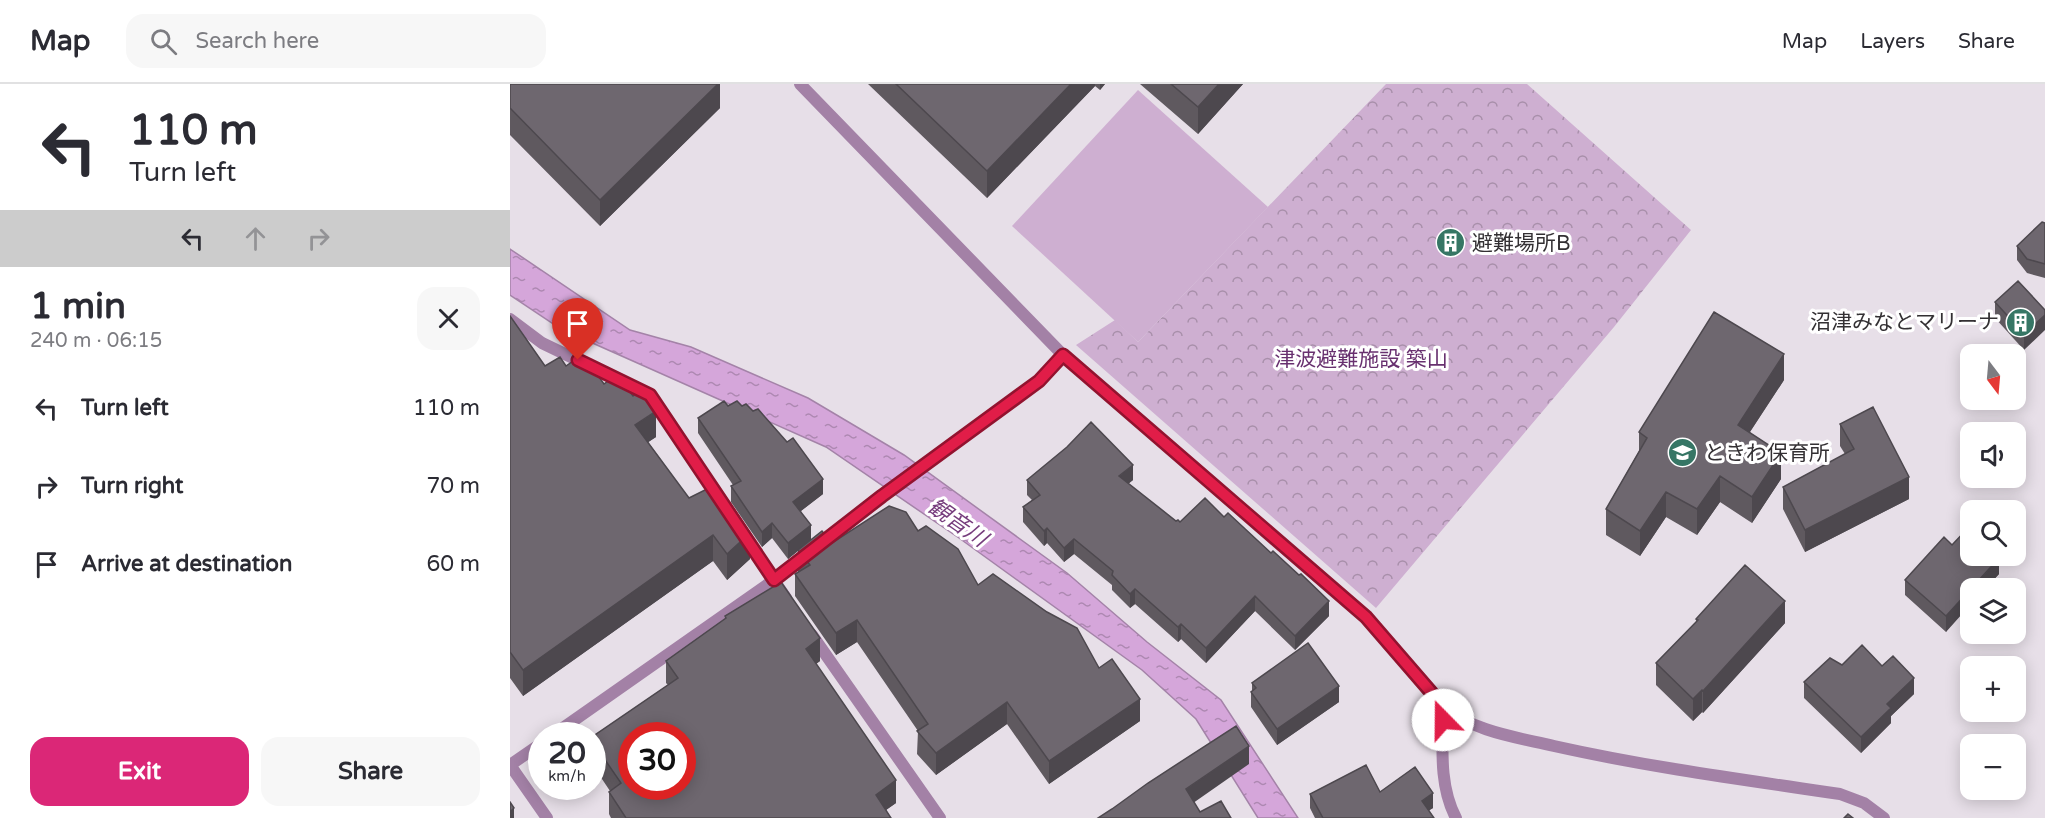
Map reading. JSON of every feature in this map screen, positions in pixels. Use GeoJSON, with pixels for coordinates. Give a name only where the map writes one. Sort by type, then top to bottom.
{"type":"FeatureCollection","features":[{"type":"Feature","properties":{"kind":"street"},"geometry":{"type":"LineString","coordinates":[[800,84],[1063,355],[1366,617],[1443,706],[1466,722],[1489,730],[1601,756],[1840,794],[1864,803],[1884,818]]}},
{"type":"Feature","properties":{"kind":"street"},"geometry":{"type":"LineString","coordinates":[[510,319],[542,343],[650,395],[794,609]]}},
{"type":"Feature","properties":{"kind":"street"},"geometry":{"type":"LineString","coordinates":[[572,722],[774,580],[882,496],[1039,381],[1063,355]]}},
{"type":"Feature","properties":{"kind":"street"},"geometry":{"type":"LineString","coordinates":[[807,628],[940,818]]}},
{"type":"Feature","properties":{"kind":"street"},"geometry":{"type":"LineString","coordinates":[[1443,706],[1443,773],[1455,818]]}},
{"type":"Feature","properties":{"kind":"street"},"geometry":{"type":"LineString","coordinates":[[528,753],[510,765],[547,818]]}},
{"type":"Feature","properties":{"kind":"green space","name":"津波避難施設 築山"},"geometry":{"type":"Polygon","coordinates":[[[1386,84],[1527,84],[1691,230],[1614,327],[1376,608],[1076,345],[1115,320],[1138,342],[1386,84]]]}},
{"type":"Feature","properties":{"kind":"green space"},"geometry":{"type":"Polygon","coordinates":[[[1138,90],[1268,207],[1138,342],[1012,226],[1138,90]]]}},
{"type":"Feature","properties":{"kind":"water","name":"観音川"},"geometry":{"type":"Polygon","coordinates":[[[510,249],[630,330],[691,347],[808,398],[904,455],[1067,573],[1147,642],[1221,700],[1298,818],[1258,818],[1196,719],[1142,670],[959,538],[826,447],[561,329],[510,295],[510,249]]]}},
{"type":"Feature","properties":{"kind":"building"},"geometry":{"type":"Polygon","coordinates":[[[510,84],[718,84],[600,200],[510,108],[510,84]]]}},
{"type":"Feature","properties":{"kind":"building"},"geometry":{"type":"Polygon","coordinates":[[[896,84],[1071,84],[987,171],[896,84]]]}},
{"type":"Feature","properties":{"kind":"building"},"geometry":{"type":"Polygon","coordinates":[[[1171,84],[1219,84],[1198,107],[1171,84]]]}},
{"type":"Feature","properties":{"kind":"building"},"geometry":{"type":"Polygon","coordinates":[[[2042,222],[2045,223],[2045,264],[2027,259],[2017,246],[2042,222]]]}},
{"type":"Feature","properties":{"kind":"building"},"geometry":{"type":"Polygon","coordinates":[[[2018,281],[2045,310],[2045,315],[2024,334],[1995,302],[2018,281]]]}},
{"type":"Feature","properties":{"kind":"building"},"geometry":{"type":"Polygon","coordinates":[[[1714,312],[1784,354],[1738,425],[1781,453],[1752,497],[1720,476],[1697,509],[1666,492],[1640,531],[1606,509],[1647,438],[1639,432],[1714,312]]]}},
{"type":"Feature","properties":{"kind":"building"},"geometry":{"type":"Polygon","coordinates":[[[510,316],[545,366],[560,357],[566,366],[576,359],[580,363],[586,359],[604,384],[617,374],[633,396],[642,390],[656,411],[635,425],[689,498],[717,484],[750,533],[727,554],[713,535],[523,670],[510,652],[510,316]]]}},
{"type":"Feature","properties":{"kind":"building"},"geometry":{"type":"Polygon","coordinates":[[[724,401],[728,406],[737,401],[742,406],[746,404],[753,411],[758,409],[787,442],[793,438],[823,479],[793,502],[811,525],[788,543],[772,523],[762,532],[731,486],[741,481],[698,418],[724,401]]]}},
{"type":"Feature","properties":{"kind":"building"},"geometry":{"type":"Polygon","coordinates":[[[1873,407],[1909,477],[1805,530],[1783,487],[1854,449],[1840,424],[1873,407]]]}},
{"type":"Feature","properties":{"kind":"building"},"geometry":{"type":"Polygon","coordinates":[[[1091,422],[1133,465],[1119,476],[1176,521],[1180,522],[1205,498],[1224,517],[1228,513],[1271,553],[1273,551],[1299,575],[1301,574],[1329,601],[1295,636],[1255,596],[1206,648],[1181,624],[1178,627],[1135,589],[1130,594],[1112,575],[1113,571],[1074,539],[1064,548],[1047,528],[1044,531],[1023,507],[1040,495],[1027,480],[1067,447],[1091,422]]]}},
{"type":"Feature","properties":{"kind":"building"},"geometry":{"type":"Polygon","coordinates":[[[889,506],[906,512],[918,531],[926,526],[958,549],[978,585],[993,574],[1047,612],[1077,628],[1099,668],[1112,659],[1140,699],[1049,761],[1007,702],[936,753],[917,731],[928,724],[857,620],[836,633],[795,574],[810,565],[798,550],[822,531],[832,543],[889,506]]]}},
{"type":"Feature","properties":{"kind":"building"},"geometry":{"type":"Polygon","coordinates":[[[1960,536],[1960,566],[1992,566],[1981,578],[1960,578],[1960,601],[1946,616],[1905,580],[1944,537],[1952,545],[1960,536]]]}},
{"type":"Feature","properties":{"kind":"building"},"geometry":{"type":"Polygon","coordinates":[[[1745,565],[1785,601],[1703,691],[1693,699],[1656,663],[1698,620],[1696,619],[1745,565]]]}},
{"type":"Feature","properties":{"kind":"building"},"geometry":{"type":"Polygon","coordinates":[[[781,582],[820,638],[806,649],[896,780],[876,795],[891,818],[626,818],[609,792],[618,785],[618,800],[696,800],[696,722],[618,722],[618,779],[606,761],[606,727],[678,678],[666,661],[726,618],[725,616],[781,582]]]}},
{"type":"Feature","properties":{"kind":"building"},"geometry":{"type":"Polygon","coordinates":[[[1308,643],[1339,686],[1277,729],[1251,692],[1256,688],[1252,683],[1308,643]]]}},
{"type":"Feature","properties":{"kind":"building"},"geometry":{"type":"Polygon","coordinates":[[[1862,645],[1882,666],[1893,656],[1914,678],[1887,704],[1891,708],[1861,737],[1804,682],[1830,658],[1842,665],[1862,645]]]}},
{"type":"Feature","properties":{"kind":"building"},"geometry":{"type":"Polygon","coordinates":[[[1236,726],[1249,746],[1186,789],[1200,812],[1221,801],[1231,818],[1098,818],[1148,783],[1236,726]]]}},
{"type":"Feature","properties":{"kind":"building"},"geometry":{"type":"Polygon","coordinates":[[[1366,765],[1380,792],[1415,767],[1433,793],[1422,801],[1434,818],[1323,818],[1310,794],[1366,765]]]}},
{"type":"Feature","properties":{"kind":"place","name":"避難場所B"},"geometry":{"type":"Point","coordinates":[1451,243]}},
{"type":"Feature","properties":{"kind":"place","name":"沼津みなとマリーナ"},"geometry":{"type":"Point","coordinates":[2020,322]}},
{"type":"Feature","properties":{"kind":"place","name":"ときわ保育所"},"geometry":{"type":"Point","coordinates":[1683,453]}},
{"type":"Feature","properties":{"kind":"route"},"geometry":{"type":"LineString","coordinates":[[578,360],[650,395],[774,580],[882,496],[1039,381],[1063,355],[1366,617],[1443,706],[1443,720]]}}]}
